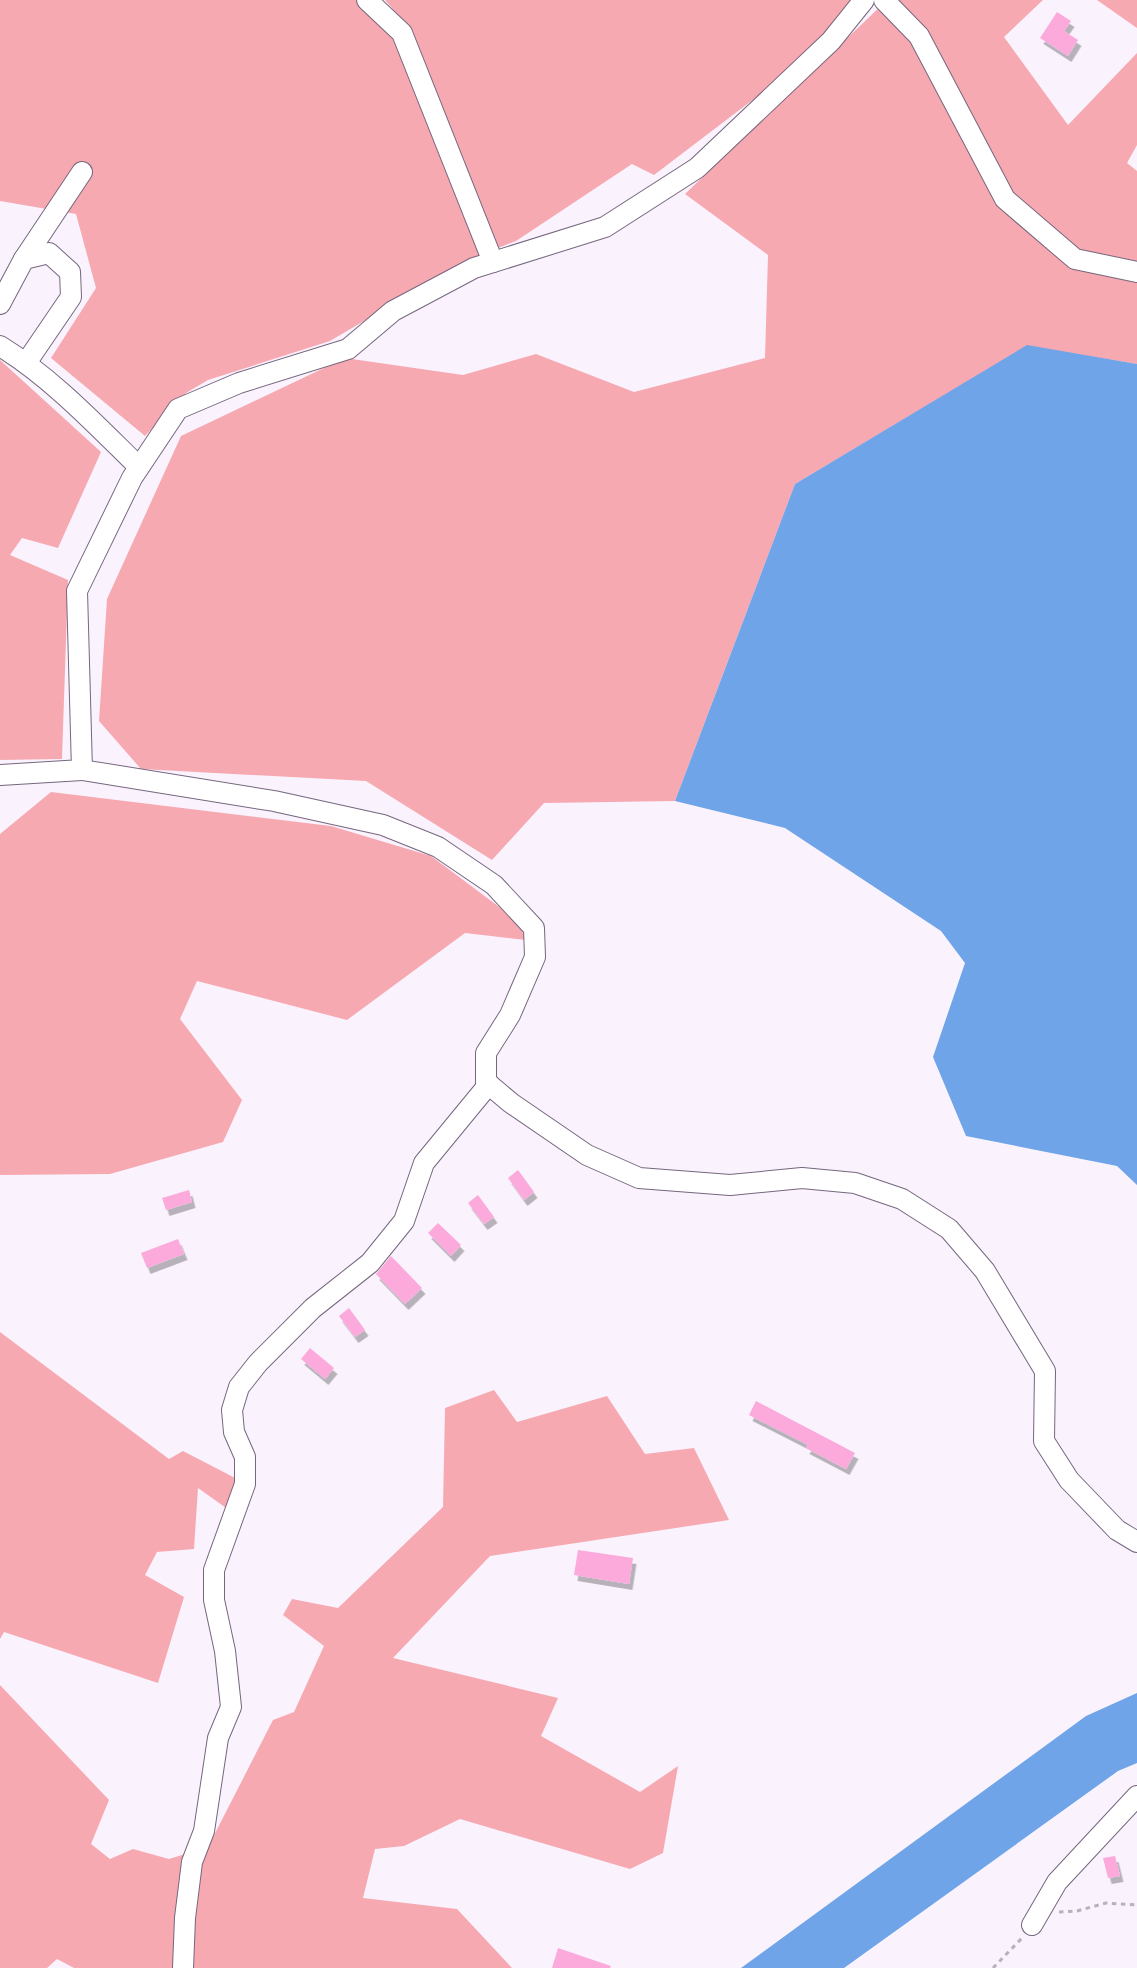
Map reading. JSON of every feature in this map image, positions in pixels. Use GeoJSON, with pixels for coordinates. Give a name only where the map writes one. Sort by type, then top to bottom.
{"type":"FeatureCollection","features":[{"type":"Feature","properties":{"kind":"street"},"geometry":{"type":"LineString","coordinates":[[367,0],[402,33],[494,262]]}},
{"type":"Feature","properties":{"kind":"street"},"geometry":{"type":"LineString","coordinates":[[82,770],[77,591],[139,467],[178,409],[239,383],[348,349],[393,311],[474,268],[604,227],[697,168],[831,41],[864,0]]}},
{"type":"Feature","properties":{"kind":"street"},"geometry":{"type":"LineString","coordinates":[[884,0],[919,36],[1005,199],[1075,259],[1137,272]]}},
{"type":"Feature","properties":{"kind":"street"},"geometry":{"type":"LineString","coordinates":[[0,304],[24,259],[82,172]]}},
{"type":"Feature","properties":{"kind":"street"},"geometry":{"type":"LineString","coordinates":[[24,259],[49,253],[70,272],[71,297],[26,363]]}},
{"type":"Feature","properties":{"kind":"street"},"geometry":{"type":"LineString","coordinates":[[0,346],[26,363],[63,394],[139,467]]}},
{"type":"Feature","properties":{"kind":"street"},"geometry":{"type":"LineString","coordinates":[[0,775],[82,770],[274,801],[383,825],[438,847],[494,885],[534,928],[535,957],[510,1015],[486,1053],[486,1082],[511,1103],[586,1155],[639,1178],[730,1185],[802,1178],[855,1183],[902,1199],[949,1229],[986,1271],[1045,1371],[1044,1441],[1069,1480],[1117,1530],[1137,1542]]}},
{"type":"Feature","properties":{"kind":"street"},"geometry":{"type":"LineString","coordinates":[[183,1968],[185,1918],[192,1862],[204,1831],[218,1738],[231,1707],[225,1652],[214,1600],[214,1570],[244,1484],[245,1457],[234,1432],[232,1410],[239,1387],[258,1363],[313,1308],[370,1263],[404,1221],[424,1163],[489,1084]]}},
{"type":"Feature","properties":{"kind":"street"},"geometry":{"type":"LineString","coordinates":[[1032,1925],[1057,1882],[1137,1796]]}},
{"type":"Feature","properties":{"kind":"path"},"geometry":{"type":"LineString","coordinates":[[993,1968],[1015,1948],[1032,1925],[1059,1912],[1077,1911],[1106,1903],[1137,1905]]}},
{"type":"Feature","properties":{"kind":"shaded area"},"geometry":{"type":"Polygon","coordinates":[[[0,0],[358,0],[404,48],[481,255],[459,265],[330,341],[208,380],[186,393],[145,436],[51,358],[96,288],[76,214],[0,201],[0,0]]]}},
{"type":"Feature","properties":{"kind":"shaded area"},"geometry":{"type":"Polygon","coordinates":[[[385,0],[855,0],[800,64],[654,175],[632,164],[516,241],[498,248],[404,22],[385,0]]]}},
{"type":"Feature","properties":{"kind":"shaded area"},"geometry":{"type":"Polygon","coordinates":[[[887,0],[1043,0],[1004,37],[1068,125],[1137,53],[1137,145],[1127,163],[1137,171],[1137,364],[1027,346],[795,484],[675,801],[544,803],[492,860],[366,781],[141,769],[99,721],[107,599],[181,436],[345,358],[463,375],[536,354],[634,392],[765,358],[768,255],[685,194],[887,0]]]}},
{"type":"Feature","properties":{"kind":"shaded area"},"geometry":{"type":"Polygon","coordinates":[[[1097,0],[1137,0],[1137,28],[1097,0]]]}},
{"type":"Feature","properties":{"kind":"shaded area"},"geometry":{"type":"Polygon","coordinates":[[[0,360],[101,452],[58,548],[22,538],[10,555],[68,580],[62,759],[0,760],[0,360]]]}},
{"type":"Feature","properties":{"kind":"shaded area"},"geometry":{"type":"Polygon","coordinates":[[[51,792],[331,826],[431,856],[518,921],[526,940],[465,933],[347,1020],[197,981],[180,1019],[242,1100],[223,1142],[110,1174],[0,1175],[0,834],[51,792]]]}},
{"type":"Feature","properties":{"kind":"shaded area"},"geometry":{"type":"Polygon","coordinates":[[[0,1332],[169,1459],[183,1451],[239,1480],[229,1510],[198,1488],[194,1549],[157,1552],[145,1575],[184,1597],[158,1683],[4,1632],[0,1639],[0,1332]]]}},
{"type":"Feature","properties":{"kind":"shaded area"},"geometry":{"type":"Polygon","coordinates":[[[494,1390],[517,1422],[607,1396],[645,1454],[694,1448],[729,1520],[490,1556],[393,1658],[558,1698],[541,1736],[640,1792],[678,1766],[663,1853],[630,1869],[460,1819],[404,1846],[375,1849],[363,1898],[457,1909],[512,1968],[74,1968],[57,1959],[47,1968],[0,1968],[0,1685],[109,1800],[91,1844],[110,1859],[133,1849],[169,1859],[208,1847],[273,1720],[294,1712],[324,1646],[283,1615],[292,1599],[338,1608],[443,1507],[445,1408],[494,1390]]]}},
{"type":"Feature","properties":{"kind":"water"},"geometry":{"type":"Polygon","coordinates":[[[1027,345],[1137,364],[1137,1185],[1117,1166],[966,1136],[933,1057],[965,963],[941,931],[785,828],[675,801],[795,484],[1027,345]]]}},
{"type":"Feature","properties":{"kind":"water"},"geometry":{"type":"Polygon","coordinates":[[[1137,1693],[1137,1763],[1118,1771],[844,1968],[741,1968],[1086,1716],[1137,1693]]]}},
{"type":"Feature","properties":{"kind":"building"},"geometry":{"type":"Polygon","coordinates":[[[1057,12],[1071,21],[1064,31],[1078,40],[1068,56],[1040,38],[1057,12]]]}},
{"type":"Feature","properties":{"kind":"building"},"geometry":{"type":"Polygon","coordinates":[[[518,1170],[534,1192],[524,1200],[508,1178],[518,1170]]]}},
{"type":"Feature","properties":{"kind":"building"},"geometry":{"type":"Polygon","coordinates":[[[189,1190],[192,1202],[166,1210],[162,1198],[189,1190]]]}},
{"type":"Feature","properties":{"kind":"building"},"geometry":{"type":"Polygon","coordinates":[[[478,1195],[494,1217],[484,1224],[468,1203],[478,1195]]]}},
{"type":"Feature","properties":{"kind":"building"},"geometry":{"type":"Polygon","coordinates":[[[438,1223],[461,1245],[451,1256],[428,1233],[438,1223]]]}},
{"type":"Feature","properties":{"kind":"building"},"geometry":{"type":"Polygon","coordinates":[[[178,1239],[184,1254],[147,1268],[141,1253],[178,1239]]]}},
{"type":"Feature","properties":{"kind":"building"},"geometry":{"type":"Polygon","coordinates":[[[391,1256],[422,1288],[405,1304],[376,1274],[391,1256]]]}},
{"type":"Feature","properties":{"kind":"building"},"geometry":{"type":"Polygon","coordinates":[[[349,1308],[365,1330],[355,1337],[339,1316],[349,1308]]]}},
{"type":"Feature","properties":{"kind":"building"},"geometry":{"type":"Polygon","coordinates":[[[310,1348],[334,1368],[325,1379],[301,1359],[310,1348]]]}},
{"type":"Feature","properties":{"kind":"building"},"geometry":{"type":"Polygon","coordinates":[[[756,1401],[855,1453],[846,1469],[806,1448],[808,1445],[749,1415],[756,1401]]]}},
{"type":"Feature","properties":{"kind":"building"},"geometry":{"type":"Polygon","coordinates":[[[578,1550],[633,1558],[629,1584],[574,1575],[578,1550]]]}},
{"type":"Feature","properties":{"kind":"building"},"geometry":{"type":"Polygon","coordinates":[[[1115,1856],[1120,1876],[1108,1878],[1103,1858],[1115,1856]]]}},
{"type":"Feature","properties":{"kind":"building"},"geometry":{"type":"Polygon","coordinates":[[[558,1948],[611,1966],[610,1968],[552,1968],[558,1948]]]}}]}
